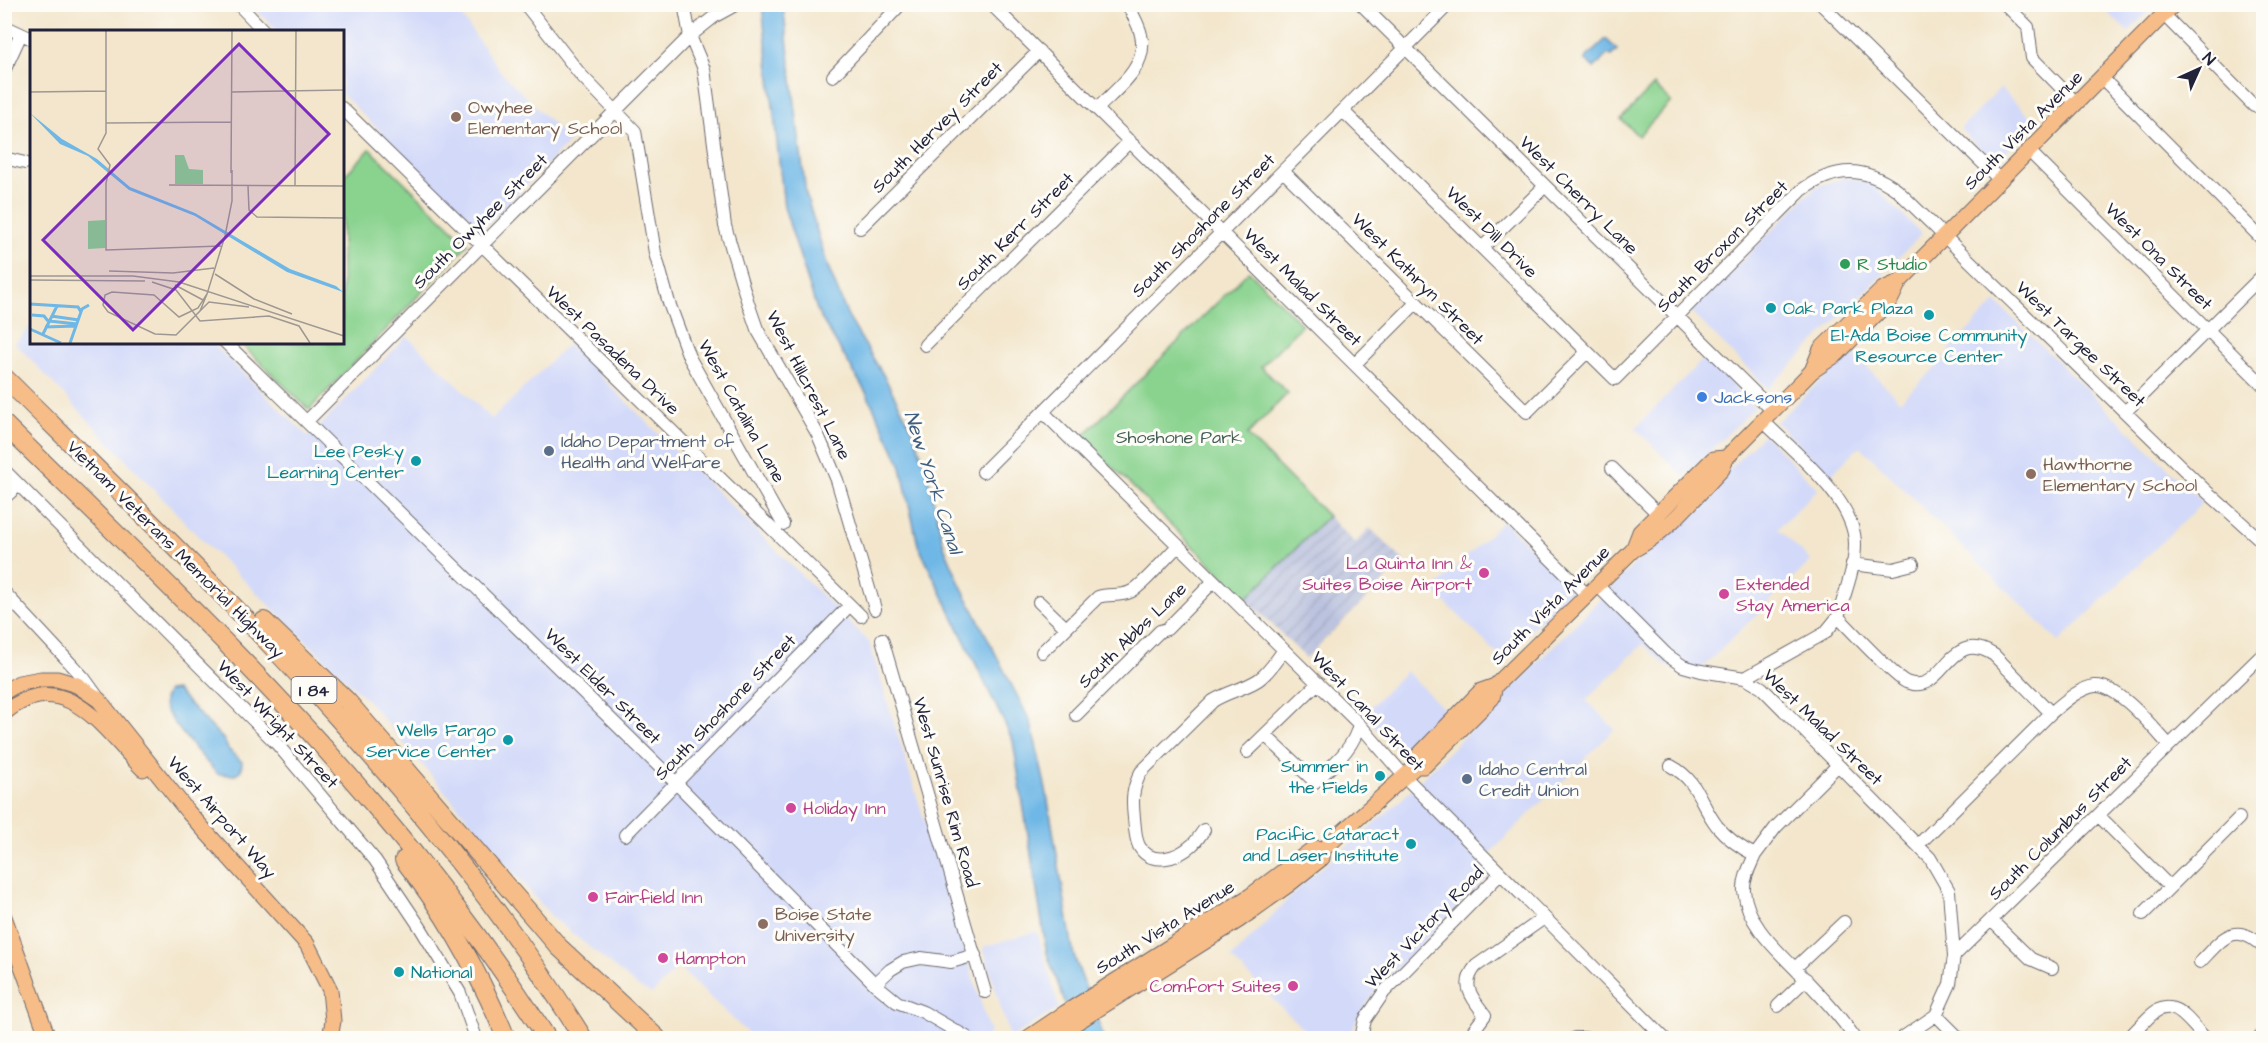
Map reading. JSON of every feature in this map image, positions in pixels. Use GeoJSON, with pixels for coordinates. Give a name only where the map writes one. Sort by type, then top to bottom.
{"type":"FeatureCollection","features":[{"type":"Feature","properties":{"kind":"highway","name":"Vietnam Veterans Memorial Highway"},"geometry":{"type":"LineString","coordinates":[[4,377],[285,660],[391,777],[490,904],[537,968],[583,1038]]}},
{"type":"Feature","properties":{"kind":"highway","name":"Vietnam Veterans Memorial Highway"},"geometry":{"type":"LineString","coordinates":[[4,424],[204,622],[309,732],[406,843],[475,934],[547,1038]]}},
{"type":"Feature","properties":{"kind":"highway"},"geometry":{"type":"LineString","coordinates":[[154,526],[255,612],[340,694],[559,947],[657,1038]]}},
{"type":"Feature","properties":{"kind":"highway"},"geometry":{"type":"LineString","coordinates":[[204,622],[323,761],[417,877],[467,954],[506,1038]]}},
{"type":"Feature","properties":{"kind":"main road","name":"South Vista Avenue"},"geometry":{"type":"LineString","coordinates":[[1028,1038],[1097,1002],[1250,896],[1314,848],[1323,849],[1405,777],[1416,766],[1416,758],[1481,691],[1495,686],[1633,550],[1649,542],[1668,525],[1722,469],[1726,458],[1812,371],[1821,349],[1883,289],[1899,282],[2169,10]]}},
{"type":"Feature","properties":{"kind":"main road","name":"South Vista Avenue"},"geometry":{"type":"LineString","coordinates":[[1633,550],[1640,532],[1713,459],[1726,458]]}},
{"type":"Feature","properties":{"kind":"main road"},"geometry":{"type":"LineString","coordinates":[[4,692],[19,683],[57,679],[77,685],[99,700]]}},
{"type":"Feature","properties":{"kind":"main road"},"geometry":{"type":"LineString","coordinates":[[4,713],[15,704],[36,695],[58,695],[77,703],[188,812]]}},
{"type":"Feature","properties":{"kind":"main road","name":"West Airport Way"},"geometry":{"type":"LineString","coordinates":[[99,700],[188,812],[307,944],[330,990],[333,1021],[330,1038]]}},
{"type":"Feature","properties":{"kind":"main road"},"geometry":{"type":"LineString","coordinates":[[4,917],[48,1038]]}},
{"type":"Feature","properties":{"kind":"main road"},"geometry":{"type":"LineString","coordinates":[[4,936],[42,1038]]}},
{"type":"Feature","properties":{"kind":"main road","name":"South Vista Avenue"},"geometry":{"type":"LineString","coordinates":[[1052,1038],[1068,1019]]}},
{"type":"Feature","properties":{"kind":"street"},"geometry":{"type":"LineString","coordinates":[[238,4],[263,30]]}},
{"type":"Feature","properties":{"kind":"street","name":"West Catalina Lane"},"geometry":{"type":"LineString","coordinates":[[525,4],[580,74],[635,131],[655,252],[669,303],[689,357],[783,524]]}},
{"type":"Feature","properties":{"kind":"street","name":"West Hillcrest Lane"},"geometry":{"type":"LineString","coordinates":[[684,4],[690,36],[704,69],[725,226],[748,303],[757,329],[818,435],[837,480],[875,609]]}},
{"type":"Feature","properties":{"kind":"street","name":"South Owyhee Street"},"geometry":{"type":"LineString","coordinates":[[307,421],[690,36],[708,21],[737,4]]}},
{"type":"Feature","properties":{"kind":"street"},"geometry":{"type":"LineString","coordinates":[[833,76],[902,4]]}},
{"type":"Feature","properties":{"kind":"street","name":"West Malad Street"},"geometry":{"type":"LineString","coordinates":[[991,4],[1355,364],[1593,591],[1683,666],[1745,678],[1762,688],[1938,868],[1949,891],[1954,956]]}},
{"type":"Feature","properties":{"kind":"street"},"geometry":{"type":"LineString","coordinates":[[1097,109],[1139,62],[1142,38],[1128,4]]}},
{"type":"Feature","properties":{"kind":"street","name":"West Cherry Lane"},"geometry":{"type":"LineString","coordinates":[[1361,4],[1677,316],[1768,416],[1843,505],[1854,532],[1855,545],[1838,617]]}},
{"type":"Feature","properties":{"kind":"street","name":"South Shoshone Street"},"geometry":{"type":"LineString","coordinates":[[983,472],[1449,4]]}},
{"type":"Feature","properties":{"kind":"street"},"geometry":{"type":"LineString","coordinates":[[1821,4],[2000,180]]}},
{"type":"Feature","properties":{"kind":"street"},"geometry":{"type":"LineString","coordinates":[[2005,4],[2028,27],[2032,58],[2076,103]]}},
{"type":"Feature","properties":{"kind":"street"},"geometry":{"type":"LineString","coordinates":[[2169,10],[2254,106]]}},
{"type":"Feature","properties":{"kind":"street"},"geometry":{"type":"LineString","coordinates":[[4,26],[26,37],[4,71]]}},
{"type":"Feature","properties":{"kind":"street","name":"South Hervey Street"},"geometry":{"type":"LineString","coordinates":[[860,228],[1039,51]]}},
{"type":"Feature","properties":{"kind":"street"},"geometry":{"type":"LineString","coordinates":[[2102,78],[2264,241]]}},
{"type":"Feature","properties":{"kind":"street","name":"West Pasadena Drive"},"geometry":{"type":"LineString","coordinates":[[344,111],[861,616]]}},
{"type":"Feature","properties":{"kind":"street","name":"West Dill Drive"},"geometry":{"type":"LineString","coordinates":[[1343,111],[1615,379]]}},
{"type":"Feature","properties":{"kind":"street","name":"South Kerr Street"},"geometry":{"type":"LineString","coordinates":[[925,345],[1130,141]]}},
{"type":"Feature","properties":{"kind":"street","name":"West Ona Street"},"geometry":{"type":"LineString","coordinates":[[2029,151],[2264,386]]}},
{"type":"Feature","properties":{"kind":"street"},"geometry":{"type":"LineString","coordinates":[[4,158],[25,163]]}},
{"type":"Feature","properties":{"kind":"street","name":"West Kathryn Street"},"geometry":{"type":"LineString","coordinates":[[1283,171],[1527,412],[1587,352]]}},
{"type":"Feature","properties":{"kind":"street","name":"South Broxon Street"},"geometry":{"type":"LineString","coordinates":[[1615,379],[1802,190],[1816,180],[1832,174],[1847,171],[1871,175]]}},
{"type":"Feature","properties":{"kind":"street","name":"West Targee Street"},"geometry":{"type":"LineString","coordinates":[[1871,175],[1897,190],[2125,412],[2264,543]]}},
{"type":"Feature","properties":{"kind":"street"},"geometry":{"type":"LineString","coordinates":[[1482,248],[1545,186]]}},
{"type":"Feature","properties":{"kind":"street"},"geometry":{"type":"LineString","coordinates":[[2125,412],[2264,274]]}},
{"type":"Feature","properties":{"kind":"street"},"geometry":{"type":"LineString","coordinates":[[1355,364],[1416,303]]}},
{"type":"Feature","properties":{"kind":"street","name":"West Elder Street"},"geometry":{"type":"LineString","coordinates":[[227,344],[676,783],[875,984],[897,1002],[923,1012],[968,1038]]}},
{"type":"Feature","properties":{"kind":"street","name":"West Canal Street"},"geometry":{"type":"LineString","coordinates":[[1042,412],[1359,724],[1405,777],[1664,1038]]}},
{"type":"Feature","properties":{"kind":"street"},"geometry":{"type":"LineString","coordinates":[[1612,468],[1658,514]]}},
{"type":"Feature","properties":{"kind":"street","name":"West Wright Street"},"geometry":{"type":"LineString","coordinates":[[4,470],[277,744],[375,860],[420,927],[460,993],[476,1038]]}},
{"type":"Feature","properties":{"kind":"street"},"geometry":{"type":"LineString","coordinates":[[4,498],[19,484]]}},
{"type":"Feature","properties":{"kind":"street"},"geometry":{"type":"LineString","coordinates":[[1042,652],[1098,597],[1125,594],[1134,590],[1178,546]]}},
{"type":"Feature","properties":{"kind":"street"},"geometry":{"type":"LineString","coordinates":[[1852,564],[1893,569],[1913,564]]}},
{"type":"Feature","properties":{"kind":"street","name":"South Abbs Lane"},"geometry":{"type":"LineString","coordinates":[[1076,715],[1214,581]]}},
{"type":"Feature","properties":{"kind":"street","name":"West Airport Way"},"geometry":{"type":"LineString","coordinates":[[4,592],[84,678],[99,700]]}},
{"type":"Feature","properties":{"kind":"street"},"geometry":{"type":"LineString","coordinates":[[1039,602],[1066,628]]}},
{"type":"Feature","properties":{"kind":"street","name":"South Shoshone Street"},"geometry":{"type":"LineString","coordinates":[[625,835],[850,605]]}},
{"type":"Feature","properties":{"kind":"street"},"geometry":{"type":"LineString","coordinates":[[1745,678],[1825,633],[1838,617],[1902,681],[1917,684],[1931,681],[1956,654],[1973,646],[1994,655],[2051,713]]}},
{"type":"Feature","properties":{"kind":"street","name":"West Sunrise Rim Road"},"geometry":{"type":"LineString","coordinates":[[882,639],[985,992]]}},
{"type":"Feature","properties":{"kind":"street"},"geometry":{"type":"LineString","coordinates":[[1204,830],[1193,845],[1172,857],[1160,860],[1148,855],[1140,848],[1137,839],[1132,797],[1135,784],[1142,772],[1213,701],[1259,679],[1284,650]]}},
{"type":"Feature","properties":{"kind":"street","name":"South Columbus Street"},"geometry":{"type":"LineString","coordinates":[[1954,956],[2264,653]]}},
{"type":"Feature","properties":{"kind":"street"},"geometry":{"type":"LineString","coordinates":[[1247,752],[1318,684]]}},
{"type":"Feature","properties":{"kind":"street"},"geometry":{"type":"LineString","coordinates":[[1918,845],[2051,713],[2087,689],[2104,687],[2119,694],[2169,745]]}},
{"type":"Feature","properties":{"kind":"street"},"geometry":{"type":"LineString","coordinates":[[1265,735],[1315,782],[1350,745],[1357,734],[1359,724]]}},
{"type":"Feature","properties":{"kind":"street"},"geometry":{"type":"LineString","coordinates":[[1838,765],[1776,827],[1755,855],[1744,889],[1749,912],[1760,932],[1806,979],[1855,1038]]}},
{"type":"Feature","properties":{"kind":"street"},"geometry":{"type":"LineString","coordinates":[[1671,766],[1689,779],[1717,826],[1740,848],[1755,855]]}},
{"type":"Feature","properties":{"kind":"street"},"geometry":{"type":"LineString","coordinates":[[2098,816],[2170,887]]}},
{"type":"Feature","properties":{"kind":"street"},"geometry":{"type":"LineString","coordinates":[[2143,914],[2239,818]]}},
{"type":"Feature","properties":{"kind":"street","name":"West Victory Road"},"geometry":{"type":"LineString","coordinates":[[1361,1038],[1365,1020],[1384,992],[1500,874]]}},
{"type":"Feature","properties":{"kind":"street"},"geometry":{"type":"LineString","coordinates":[[1468,1038],[1485,1015],[1468,986],[1469,975],[1476,966],[1544,918]]}},
{"type":"Feature","properties":{"kind":"street"},"geometry":{"type":"LineString","coordinates":[[1992,921],[2031,959],[2052,968]]}},
{"type":"Feature","properties":{"kind":"street"},"geometry":{"type":"LineString","coordinates":[[1795,968],[1844,922]]}},
{"type":"Feature","properties":{"kind":"street"},"geometry":{"type":"LineString","coordinates":[[2200,962],[2228,935],[2241,933],[2254,939],[2264,948]]}},
{"type":"Feature","properties":{"kind":"street"},"geometry":{"type":"LineString","coordinates":[[875,984],[903,962],[921,958],[951,962],[975,955]]}},
{"type":"Feature","properties":{"kind":"street"},"geometry":{"type":"LineString","coordinates":[[1902,1038],[1936,1015],[1950,984],[1954,956]]}},
{"type":"Feature","properties":{"kind":"street"},"geometry":{"type":"LineString","coordinates":[[1779,1006],[1806,979]]}},
{"type":"Feature","properties":{"kind":"street"},"geometry":{"type":"LineString","coordinates":[[2129,1038],[2157,1010],[2166,1006],[2177,1010],[2205,1038]]}},
{"type":"Feature","properties":{"kind":"street"},"geometry":{"type":"LineString","coordinates":[[1936,1015],[1959,1038]]}},
{"type":"Feature","properties":{"kind":"street"},"geometry":{"type":"LineString","coordinates":[[2259,1038],[2264,1034]]}},
{"type":"Feature","properties":{"kind":"shaded area","name":"Owyhee Elementary School"},"geometry":{"type":"Polygon","coordinates":[[[251,5],[454,5],[501,72],[570,141],[481,231],[344,96],[344,30],[277,30],[251,5]]]}},
{"type":"Feature","properties":{"kind":"shaded area"},"geometry":{"type":"Polygon","coordinates":[[[2100,5],[2155,5],[2128,32],[2100,5]]]}},
{"type":"Feature","properties":{"kind":"shaded area"},"geometry":{"type":"Polygon","coordinates":[[[2000,88],[2036,122],[1999,159],[1992,160],[1960,129],[2000,88]]]}},
{"type":"Feature","properties":{"kind":"shaded area"},"geometry":{"type":"Polygon","coordinates":[[[1845,177],[1871,183],[1922,234],[1768,389],[1691,312],[1815,187],[1845,177]]]}},
{"type":"Feature","properties":{"kind":"shaded area","name":"Hawthorne Elementary School"},"geometry":{"type":"Polygon","coordinates":[[[1996,302],[2203,502],[2059,642],[1860,446],[1830,476],[1776,422],[1852,352],[1900,401],[1951,353],[1949,350],[1996,302]]]}},
{"type":"Feature","properties":{"kind":"shaded area"},"geometry":{"type":"Polygon","coordinates":[[[30,327],[30,344],[213,344],[309,437],[407,336],[492,419],[568,344],[869,642],[990,1032],[985,1038],[753,1038],[678,967],[652,994],[638,987],[551,916],[367,700],[199,537],[15,343],[30,327]]]}},
{"type":"Feature","properties":{"kind":"shaded area"},"geometry":{"type":"Polygon","coordinates":[[[1705,357],[1755,407],[1684,477],[1635,428],[1705,357]]]}},
{"type":"Feature","properties":{"kind":"shaded area"},"geometry":{"type":"Polygon","coordinates":[[[1764,434],[1818,489],[1778,529],[1811,561],[1692,678],[1664,665],[1643,644],[1586,700],[1615,729],[1480,863],[1491,874],[1375,991],[1357,1019],[1350,1038],[1312,1038],[1231,958],[1305,882],[1399,802],[1764,434]]]}},
{"type":"Feature","properties":{"kind":"shaded area"},"geometry":{"type":"Polygon","coordinates":[[[1328,516],[1355,543],[1370,528],[1404,561],[1306,658],[1246,599],[1328,516]]]}},
{"type":"Feature","properties":{"kind":"shaded area"},"geometry":{"type":"Polygon","coordinates":[[[1503,521],[1572,589],[1502,659],[1433,590],[1503,521]]]}},
{"type":"Feature","properties":{"kind":"shaded area"},"geometry":{"type":"Polygon","coordinates":[[[1406,671],[1448,713],[1411,749],[1397,752],[1363,714],[1406,671]]]}},
{"type":"Feature","properties":{"kind":"shaded area"},"geometry":{"type":"Polygon","coordinates":[[[1037,931],[1059,1008],[1010,1038],[983,947],[1037,931]]]}},
{"type":"Feature","properties":{"kind":"green space"},"geometry":{"type":"Polygon","coordinates":[[[1654,85],[1671,102],[1638,136],[1621,119],[1654,85]]]}},
{"type":"Feature","properties":{"kind":"green space"},"geometry":{"type":"Polygon","coordinates":[[[370,149],[468,244],[309,410],[241,344],[344,344],[344,176],[370,149]]]}},
{"type":"Feature","properties":{"kind":"green space","name":"Shoshone Park"},"geometry":{"type":"Polygon","coordinates":[[[1249,271],[1302,325],[1261,367],[1288,393],[1247,435],[1328,516],[1246,599],[1082,437],[1249,271]]]}},
{"type":"Feature","properties":{"kind":"water"},"geometry":{"type":"Polygon","coordinates":[[[762,5],[783,5],[806,194],[827,264],[848,317],[884,376],[914,433],[927,472],[944,546],[960,584],[1031,723],[1046,789],[1074,956],[1104,1038],[1078,1038],[1047,954],[1013,741],[918,545],[900,463],[867,394],[818,313],[784,207],[762,5]]]}},
{"type":"Feature","properties":{"kind":"water"},"geometry":{"type":"Polygon","coordinates":[[[1606,39],[1617,50],[1611,56],[1608,54],[1594,68],[1585,59],[1606,39]]]}},
{"type":"Feature","properties":{"kind":"water"},"geometry":{"type":"Polygon","coordinates":[[[176,690],[242,762],[241,770],[234,775],[218,774],[188,740],[164,705],[164,698],[168,691],[176,690]]]}},
{"type":"Feature","properties":{"kind":"place","name":"Owyhee Elementary School"},"geometry":{"type":"Point","coordinates":[456,117]}},
{"type":"Feature","properties":{"kind":"place","name":"R Studio"},"geometry":{"type":"Point","coordinates":[1845,264]}},
{"type":"Feature","properties":{"kind":"place","name":"Oak Park Plaza"},"geometry":{"type":"Point","coordinates":[1771,308]}},
{"type":"Feature","properties":{"kind":"place","name":"El-Ada Boise Community Resource Center"},"geometry":{"type":"Point","coordinates":[1929,315]}},
{"type":"Feature","properties":{"kind":"place","name":"Jacksons"},"geometry":{"type":"Point","coordinates":[1702,397]}},
{"type":"Feature","properties":{"kind":"place","name":"Idaho Department of Health and Welfare"},"geometry":{"type":"Point","coordinates":[549,451]}},
{"type":"Feature","properties":{"kind":"place","name":"Lee Pesky Learning Center"},"geometry":{"type":"Point","coordinates":[416,461]}},
{"type":"Feature","properties":{"kind":"place","name":"Hawthorne Elementary School"},"geometry":{"type":"Point","coordinates":[2031,474]}},
{"type":"Feature","properties":{"kind":"place","name":"La Quinta Inn & Suites Boise Airport"},"geometry":{"type":"Point","coordinates":[1484,573]}},
{"type":"Feature","properties":{"kind":"place","name":"Extended Stay America"},"geometry":{"type":"Point","coordinates":[1724,594]}},
{"type":"Feature","properties":{"kind":"place","name":"Wells Fargo Service Center"},"geometry":{"type":"Point","coordinates":[508,740]}},
{"type":"Feature","properties":{"kind":"place","name":"Summer in the Fields"},"geometry":{"type":"Point","coordinates":[1380,776]}},
{"type":"Feature","properties":{"kind":"place","name":"Idaho Central Credit Union"},"geometry":{"type":"Point","coordinates":[1467,779]}},
{"type":"Feature","properties":{"kind":"place","name":"Holiday Inn"},"geometry":{"type":"Point","coordinates":[791,808]}},
{"type":"Feature","properties":{"kind":"place","name":"Pacific Cataract and Laser Institute"},"geometry":{"type":"Point","coordinates":[1411,844]}},
{"type":"Feature","properties":{"kind":"place","name":"Fairfield Inn"},"geometry":{"type":"Point","coordinates":[593,897]}},
{"type":"Feature","properties":{"kind":"place","name":"Boise State University"},"geometry":{"type":"Point","coordinates":[763,924]}},
{"type":"Feature","properties":{"kind":"place","name":"Hampton"},"geometry":{"type":"Point","coordinates":[663,958]}},
{"type":"Feature","properties":{"kind":"place","name":"National"},"geometry":{"type":"Point","coordinates":[399,972]}},
{"type":"Feature","properties":{"kind":"place","name":"Comfort Suites"},"geometry":{"type":"Point","coordinates":[1293,986]}},
{"type":"Feature","properties":{"kind":"water label","name":"New York Canal"},"geometry":{"type":"Point","coordinates":[934,482]}}]}
